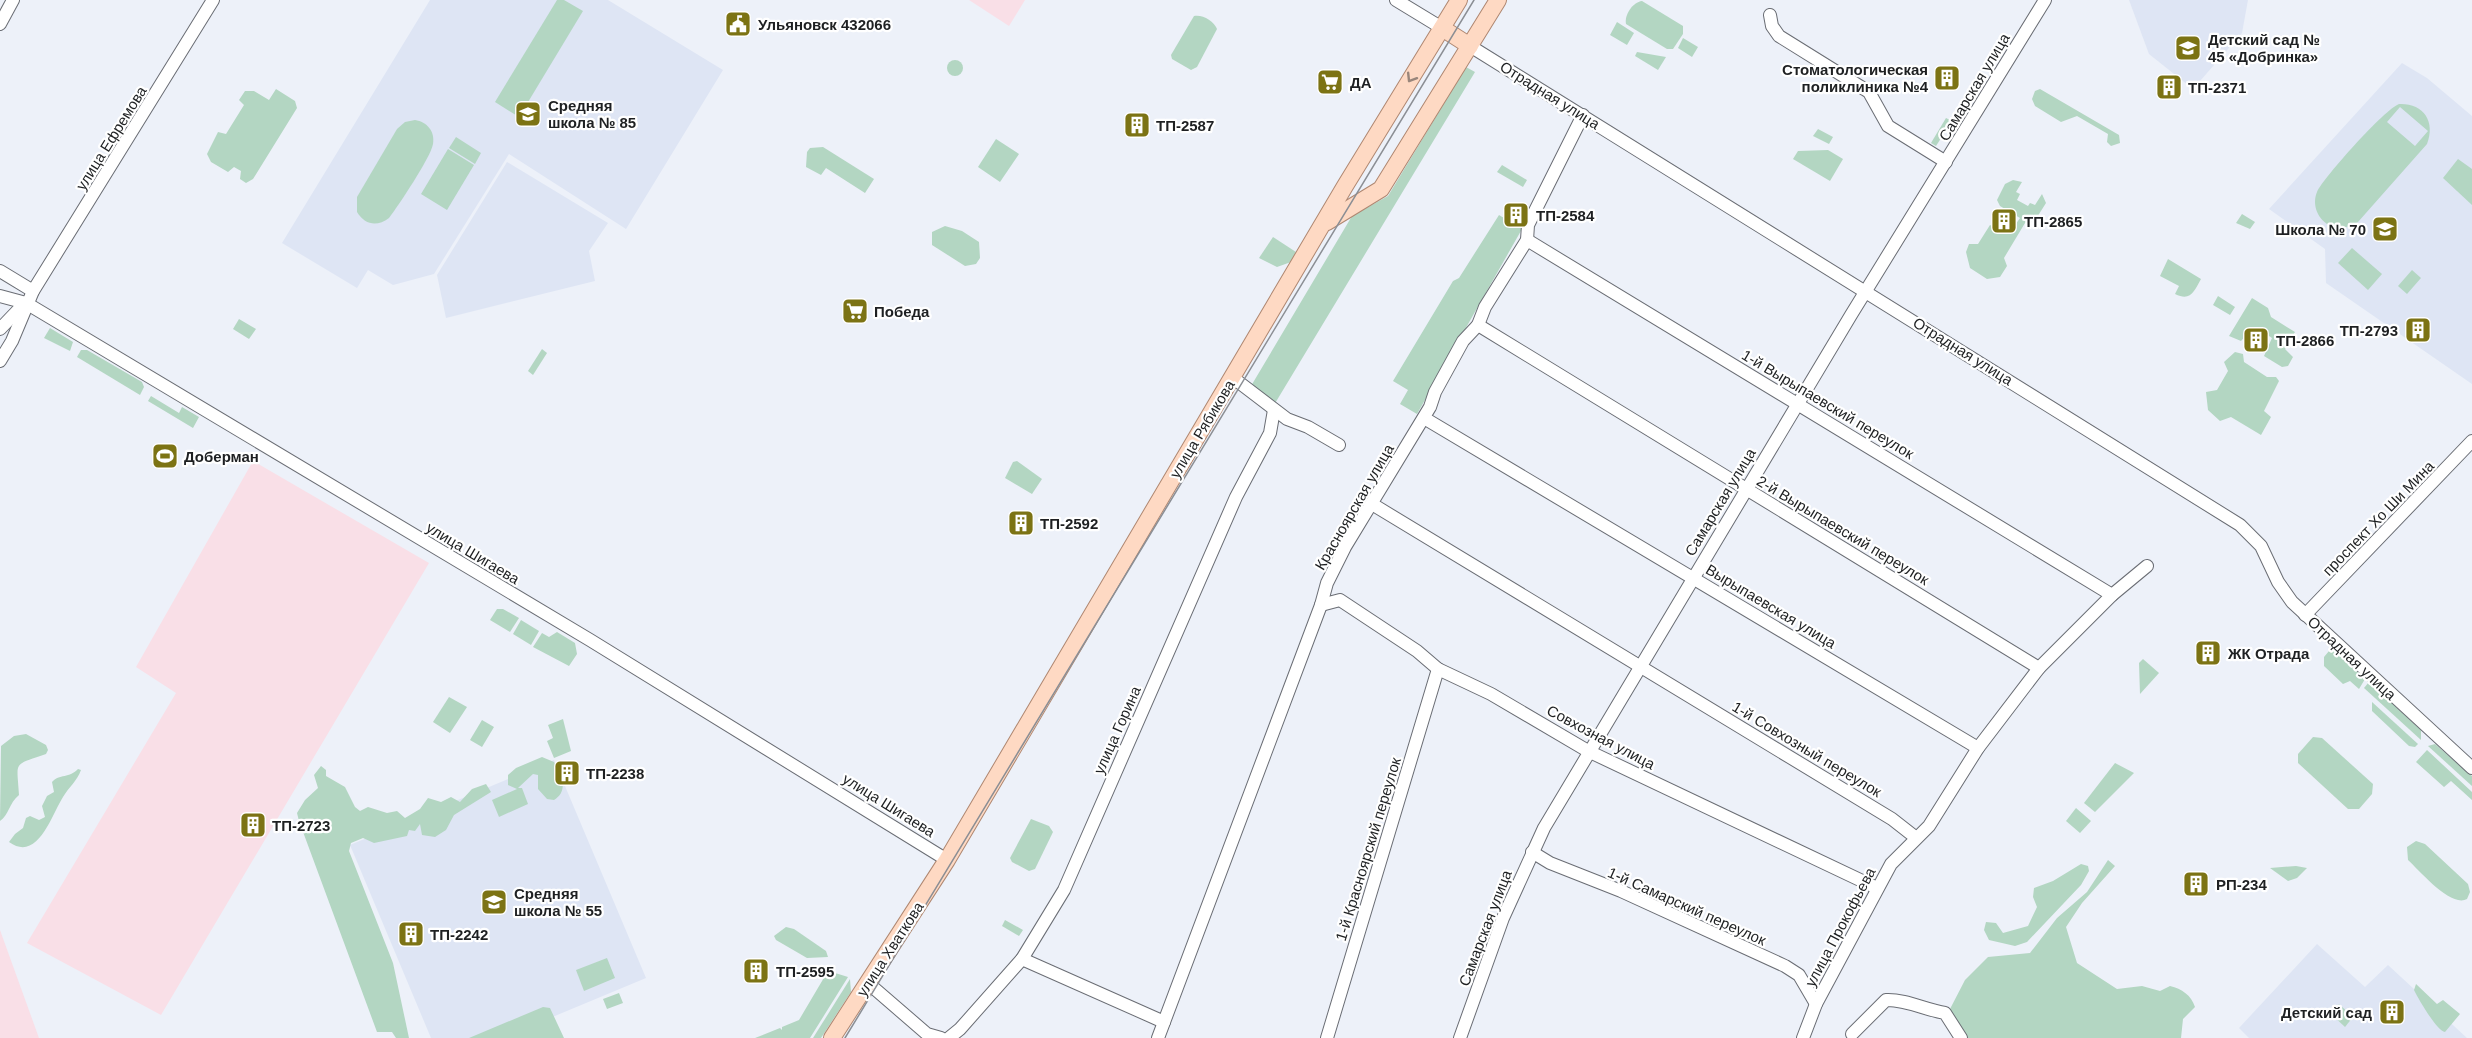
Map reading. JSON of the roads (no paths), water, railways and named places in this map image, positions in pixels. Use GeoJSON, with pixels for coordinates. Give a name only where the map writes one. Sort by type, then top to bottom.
{"type":"FeatureCollection","features":[{"type":"Feature","properties":{"kind":"main road","name":"улица Рябикова"},"geometry":{"type":"LineString","coordinates":[[947,860],[1232,377],[1459,0]]}},
{"type":"Feature","properties":{"kind":"main road"},"geometry":{"type":"LineString","coordinates":[[1322,227],[1336,214],[1381,189],[1498,0]]}},
{"type":"Feature","properties":{"kind":"main road","name":"Отрадная улица"},"geometry":{"type":"LineString","coordinates":[[1442,28],[1470,46]]}},
{"type":"Feature","properties":{"kind":"main road","name":"улица Хваткова"},"geometry":{"type":"LineString","coordinates":[[832,1038],[947,860]]}},
{"type":"Feature","properties":{"kind":"street"},"geometry":{"type":"LineString","coordinates":[[0,24],[13,0]]}},
{"type":"Feature","properties":{"kind":"street","name":"улица Ефремова"},"geometry":{"type":"LineString","coordinates":[[33,291],[213,0]]}},
{"type":"Feature","properties":{"kind":"street","name":"Отрадная улица"},"geometry":{"type":"LineString","coordinates":[[1396,0],[1442,28]]}},
{"type":"Feature","properties":{"kind":"street","name":"Самарская улица"},"geometry":{"type":"LineString","coordinates":[[1460,1038],[1495,937],[1532,852],[1588,751],[1797,403],[2045,0]]}},
{"type":"Feature","properties":{"kind":"street"},"geometry":{"type":"LineString","coordinates":[[1770,15],[1772,26],[1779,36],[1869,92],[1888,126],[1946,162]]}},
{"type":"Feature","properties":{"kind":"street","name":"Отрадная улица"},"geometry":{"type":"LineString","coordinates":[[1470,46],[2240,525],[2261,546],[2278,582],[2305,615],[2472,768]]}},
{"type":"Feature","properties":{"kind":"street","name":"Красноярская улица"},"geometry":{"type":"LineString","coordinates":[[1158,1038],[1330,577],[1424,418],[1463,340],[1478,325],[1485,308],[1527,240],[1528,225],[1583,115]]}},
{"type":"Feature","properties":{"kind":"street","name":"1-й Вырыпаевский переулок"},"geometry":{"type":"LineString","coordinates":[[1527,240],[2112,595]]}},
{"type":"Feature","properties":{"kind":"street"},"geometry":{"type":"LineString","coordinates":[[0,271],[33,291],[26,303],[12,341],[0,361]]}},
{"type":"Feature","properties":{"kind":"street","name":"улица Шигаева"},"geometry":{"type":"LineString","coordinates":[[0,297],[26,303],[582,635],[947,860]]}},
{"type":"Feature","properties":{"kind":"street"},"geometry":{"type":"LineString","coordinates":[[0,329],[26,303]]}},
{"type":"Feature","properties":{"kind":"street","name":"2-й Вырыпаевский переулок"},"geometry":{"type":"LineString","coordinates":[[1478,325],[2039,668]]}},
{"type":"Feature","properties":{"kind":"street"},"geometry":{"type":"LineString","coordinates":[[1232,377],[1274,410],[1339,444]]}},
{"type":"Feature","properties":{"kind":"street","name":"улица Горина"},"geometry":{"type":"LineString","coordinates":[[949,1038],[960,1029],[1022,959],[1064,890],[1236,497],[1270,433],[1274,410]]}},
{"type":"Feature","properties":{"kind":"street","name":"Вырыпаевская улица"},"geometry":{"type":"LineString","coordinates":[[1424,418],[1693,576],[1978,748]]}},
{"type":"Feature","properties":{"kind":"street","name":"проспект Хо Ши Мина"},"geometry":{"type":"LineString","coordinates":[[2305,615],[2472,441]]}},
{"type":"Feature","properties":{"kind":"street","name":"1-й Совхозный переулок"},"geometry":{"type":"LineString","coordinates":[[1372,504],[1892,819],[1915,837]]}},
{"type":"Feature","properties":{"kind":"street"},"geometry":{"type":"LineString","coordinates":[[1915,837],[1929,826],[1978,748],[2039,668],[2112,595],[2147,566]]}},
{"type":"Feature","properties":{"kind":"street"},"geometry":{"type":"LineString","coordinates":[[1321,605],[1340,600],[1330,577]]}},
{"type":"Feature","properties":{"kind":"street","name":"Совхозная улица"},"geometry":{"type":"LineString","coordinates":[[1340,600],[1417,651],[1438,669],[1491,694],[1588,751],[1877,888]]}},
{"type":"Feature","properties":{"kind":"street","name":"1-й Красноярский переулок"},"geometry":{"type":"LineString","coordinates":[[1327,1038],[1438,669]]}},
{"type":"Feature","properties":{"kind":"street","name":"улица Прокофьева"},"geometry":{"type":"LineString","coordinates":[[1803,1038],[1816,1004],[1877,888],[1891,864],[1915,837]]}},
{"type":"Feature","properties":{"kind":"street","name":"1-й Самарский переулок"},"geometry":{"type":"LineString","coordinates":[[1532,852],[1550,863],[1621,891],[1785,966],[1799,975],[1816,1004]]}},
{"type":"Feature","properties":{"kind":"street"},"geometry":{"type":"LineString","coordinates":[[1022,959],[1164,1022]]}},
{"type":"Feature","properties":{"kind":"street"},"geometry":{"type":"LineString","coordinates":[[868,983],[927,1034],[941,1038]]}},
{"type":"Feature","properties":{"kind":"street"},"geometry":{"type":"LineString","coordinates":[[1852,1034],[1886,1000],[1945,1012],[1961,1038]]}},
{"type":"Feature","properties":{"kind":"tram line"},"geometry":{"type":"LineString","coordinates":[[845,1038],[1474,0]]}},
{"type":"Feature","properties":{"kind":"place","name":"Ульяновск 432066"},"geometry":{"type":"Point","coordinates":[738,24]}},
{"type":"Feature","properties":{"kind":"place","name":"Детский сад № 45 «Добринка»"},"geometry":{"type":"Point","coordinates":[2188,48]}},
{"type":"Feature","properties":{"kind":"place","name":"Стоматологическая поликлиника №4"},"geometry":{"type":"Point","coordinates":[1947,78]}},
{"type":"Feature","properties":{"kind":"place","name":"ДА"},"geometry":{"type":"Point","coordinates":[1330,82]}},
{"type":"Feature","properties":{"kind":"place","name":"ТП-2371"},"geometry":{"type":"Point","coordinates":[2169,87]}},
{"type":"Feature","properties":{"kind":"place","name":"Средняя школа № 85"},"geometry":{"type":"Point","coordinates":[528,114]}},
{"type":"Feature","properties":{"kind":"place","name":"ТП-2587"},"geometry":{"type":"Point","coordinates":[1137,125]}},
{"type":"Feature","properties":{"kind":"place","name":"ТП-2584"},"geometry":{"type":"Point","coordinates":[1516,215]}},
{"type":"Feature","properties":{"kind":"place","name":"ТП-2865"},"geometry":{"type":"Point","coordinates":[2004,221]}},
{"type":"Feature","properties":{"kind":"place","name":"Школа № 70"},"geometry":{"type":"Point","coordinates":[2385,229]}},
{"type":"Feature","properties":{"kind":"place","name":"Победа"},"geometry":{"type":"Point","coordinates":[855,311]}},
{"type":"Feature","properties":{"kind":"place","name":"ТП-2793"},"geometry":{"type":"Point","coordinates":[2418,330]}},
{"type":"Feature","properties":{"kind":"place","name":"ТП-2866"},"geometry":{"type":"Point","coordinates":[2256,340]}},
{"type":"Feature","properties":{"kind":"place","name":"Доберман"},"geometry":{"type":"Point","coordinates":[165,456]}},
{"type":"Feature","properties":{"kind":"place","name":"ТП-2592"},"geometry":{"type":"Point","coordinates":[1021,523]}},
{"type":"Feature","properties":{"kind":"place","name":"ЖК Отрада"},"geometry":{"type":"Point","coordinates":[2208,653]}},
{"type":"Feature","properties":{"kind":"place","name":"ТП-2238"},"geometry":{"type":"Point","coordinates":[567,773]}},
{"type":"Feature","properties":{"kind":"place","name":"ТП-2723"},"geometry":{"type":"Point","coordinates":[253,825]}},
{"type":"Feature","properties":{"kind":"place","name":"РП-234"},"geometry":{"type":"Point","coordinates":[2196,884]}},
{"type":"Feature","properties":{"kind":"place","name":"Средняя школа № 55"},"geometry":{"type":"Point","coordinates":[494,902]}},
{"type":"Feature","properties":{"kind":"place","name":"ТП-2242"},"geometry":{"type":"Point","coordinates":[411,934]}},
{"type":"Feature","properties":{"kind":"place","name":"ТП-2595"},"geometry":{"type":"Point","coordinates":[756,971]}},
{"type":"Feature","properties":{"kind":"place","name":"Детский сад"},"geometry":{"type":"Point","coordinates":[2392,1012]}}]}
